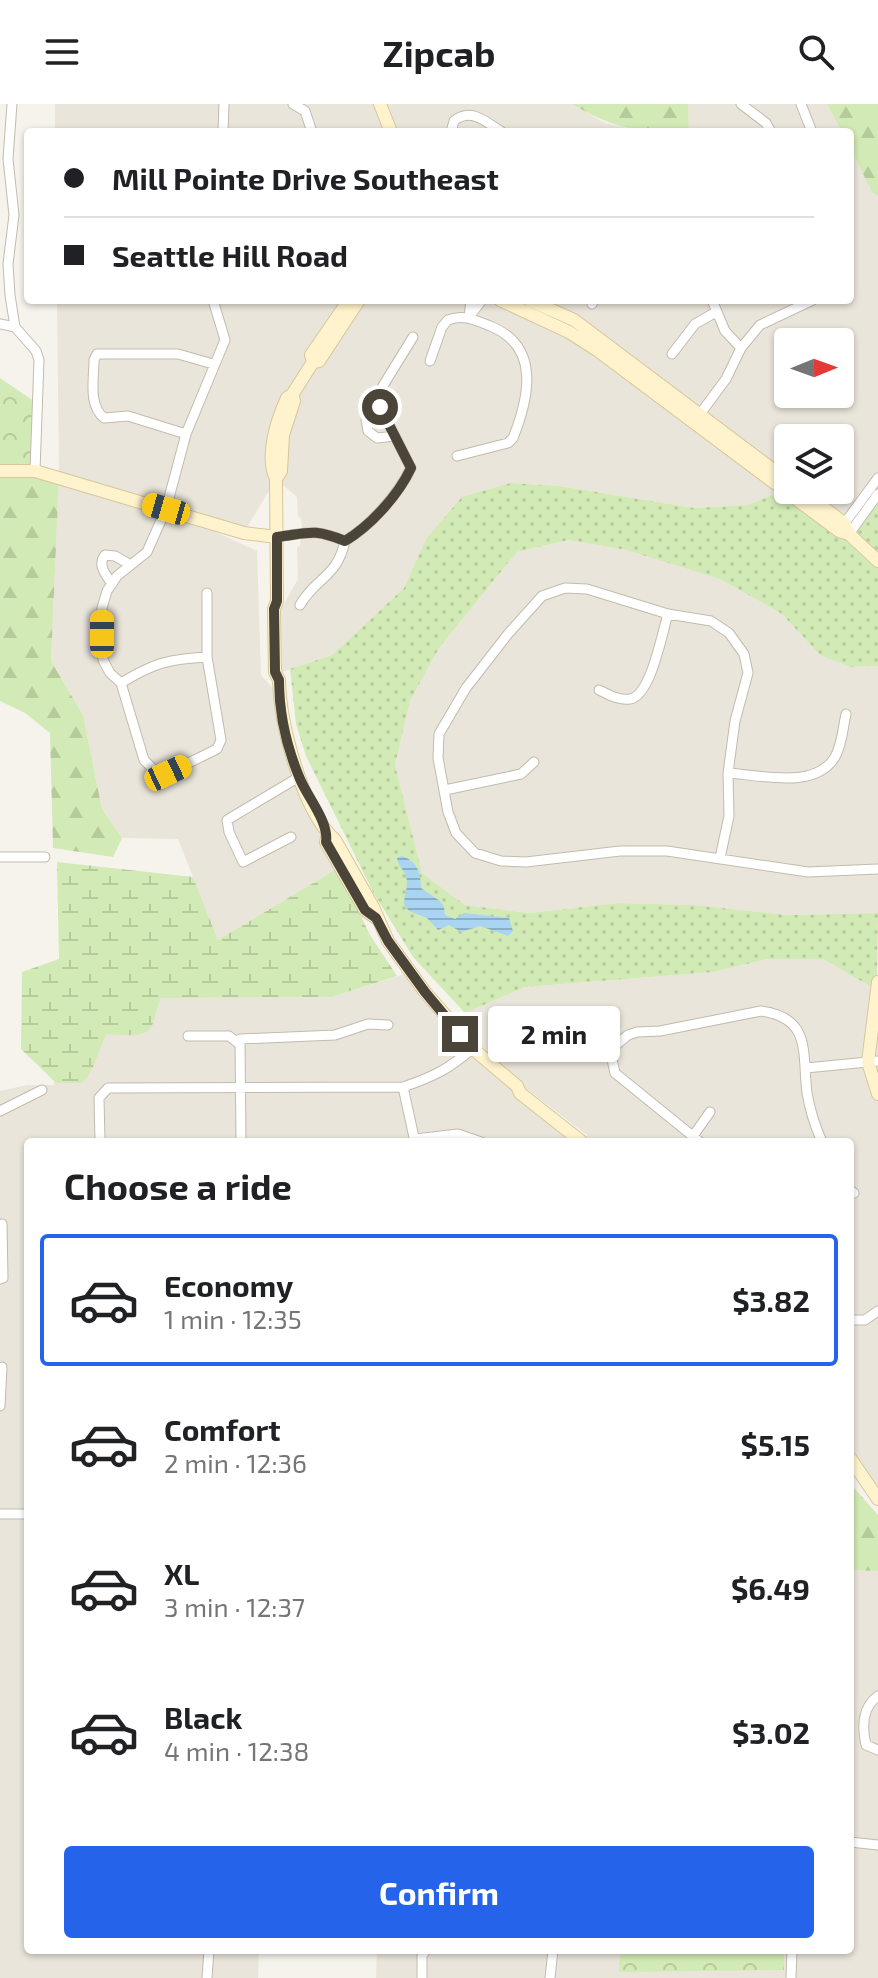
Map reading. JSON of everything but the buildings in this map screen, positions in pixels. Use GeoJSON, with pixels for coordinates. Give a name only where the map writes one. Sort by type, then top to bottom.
{"type":"FeatureCollection","features":[{"type":"Feature","properties":{"kind":"main road"},"geometry":{"type":"LineString","coordinates":[[380,104],[389,128]]}},
{"type":"Feature","properties":{"kind":"main road"},"geometry":{"type":"LineString","coordinates":[[313,362],[311,355],[346,304]]}},
{"type":"Feature","properties":{"kind":"main road"},"geometry":{"type":"LineString","coordinates":[[356,304],[319,361],[313,362],[292,395],[294,401],[283,435],[281,471],[276,479],[277,601],[281,609],[282,672],[279,680],[283,721],[299,777],[328,833],[343,853],[373,907],[388,941],[425,992],[473,1048],[517,1086],[520,1093],[577,1138]]}},
{"type":"Feature","properties":{"kind":"main road"},"geometry":{"type":"LineString","coordinates":[[509,304],[569,332],[597,350],[844,529]]}},
{"type":"Feature","properties":{"kind":"main road"},"geometry":{"type":"LineString","coordinates":[[538,304],[574,320],[774,470]]}},
{"type":"Feature","properties":{"kind":"main road"},"geometry":{"type":"LineString","coordinates":[[0,471],[35,471],[244,533],[277,537]]}},
{"type":"Feature","properties":{"kind":"main road"},"geometry":{"type":"LineString","coordinates":[[816,504],[878,561]]}},
{"type":"Feature","properties":{"kind":"main road"},"geometry":{"type":"LineString","coordinates":[[878,982],[873,1062],[878,1094]]}},
{"type":"Feature","properties":{"kind":"main road"},"geometry":{"type":"LineString","coordinates":[[517,1086],[524,1086],[588,1138]]}},
{"type":"Feature","properties":{"kind":"main road"},"geometry":{"type":"LineString","coordinates":[[854,1464],[878,1499]]}},
{"type":"Feature","properties":{"kind":"street"},"geometry":{"type":"LineString","coordinates":[[12,104],[8,175],[14,215],[8,264],[15,327],[36,351],[39,360],[35,471]]}},
{"type":"Feature","properties":{"kind":"street"},"geometry":{"type":"LineString","coordinates":[[223,128],[224,104]]}},
{"type":"Feature","properties":{"kind":"street"},"geometry":{"type":"LineString","coordinates":[[293,104],[305,111],[311,128]]}},
{"type":"Feature","properties":{"kind":"street"},"geometry":{"type":"LineString","coordinates":[[741,104],[769,128]]}},
{"type":"Feature","properties":{"kind":"street"},"geometry":{"type":"LineString","coordinates":[[801,104],[810,128]]}},
{"type":"Feature","properties":{"kind":"street"},"geometry":{"type":"LineString","coordinates":[[452,128],[454,121],[467,114],[475,115],[496,128]]}},
{"type":"Feature","properties":{"kind":"street"},"geometry":{"type":"LineString","coordinates":[[207,593],[207,657],[221,740],[217,749],[168,773],[157,773],[144,760],[121,683],[110,673],[103,660],[102,608],[117,576],[147,552],[166,509],[186,434],[225,340],[214,304]]}},
{"type":"Feature","properties":{"kind":"street"},"geometry":{"type":"LineString","coordinates":[[469,317],[471,304]]}},
{"type":"Feature","properties":{"kind":"street"},"geometry":{"type":"LineString","coordinates":[[469,317],[479,304]]}},
{"type":"Feature","properties":{"kind":"street"},"geometry":{"type":"LineString","coordinates":[[713,304],[725,331],[741,348]]}},
{"type":"Feature","properties":{"kind":"street"},"geometry":{"type":"LineString","coordinates":[[700,414],[726,379],[741,348],[760,325],[805,304]]}},
{"type":"Feature","properties":{"kind":"street"},"geometry":{"type":"LineString","coordinates":[[672,354],[695,324],[716,312]]}},
{"type":"Feature","properties":{"kind":"street"},"geometry":{"type":"LineString","coordinates":[[430,361],[442,327],[448,320],[469,317],[501,330],[515,341],[528,380],[528,393],[513,438],[508,443],[457,456]]}},
{"type":"Feature","properties":{"kind":"street"},"geometry":{"type":"LineString","coordinates":[[0,324],[15,327]]}},
{"type":"Feature","properties":{"kind":"street"},"geometry":{"type":"LineString","coordinates":[[300,605],[307,592],[326,579],[335,568],[345,541],[357,534],[404,482],[411,468],[380,407],[381,389],[413,337]]}},
{"type":"Feature","properties":{"kind":"street"},"geometry":{"type":"LineString","coordinates":[[186,434],[128,416],[104,418],[94,404],[94,360],[97,354],[178,354],[213,364]]}},
{"type":"Feature","properties":{"kind":"street"},"geometry":{"type":"LineString","coordinates":[[380,407],[366,419],[368,431],[377,438],[395,436]]}},
{"type":"Feature","properties":{"kind":"street"},"geometry":{"type":"LineString","coordinates":[[844,529],[878,478]]}},
{"type":"Feature","properties":{"kind":"street"},"geometry":{"type":"LineString","coordinates":[[844,529],[878,494]]}},
{"type":"Feature","properties":{"kind":"street"},"geometry":{"type":"LineString","coordinates":[[277,537],[311,530],[345,541]]}},
{"type":"Feature","properties":{"kind":"street"},"geometry":{"type":"LineString","coordinates":[[112,584],[102,568],[105,555],[115,556],[131,565]]}},
{"type":"Feature","properties":{"kind":"street"},"geometry":{"type":"LineString","coordinates":[[720,858],[729,816],[728,773],[735,721],[748,673],[744,654],[729,633],[711,621],[668,614],[587,589],[565,588],[542,596],[466,688],[439,734],[438,758],[448,812],[456,833],[475,853],[501,861],[526,862],[620,851],[667,851],[808,872],[878,869]]}},
{"type":"Feature","properties":{"kind":"street"},"geometry":{"type":"LineString","coordinates":[[599,690],[630,699],[642,693],[668,614]]}},
{"type":"Feature","properties":{"kind":"street"},"geometry":{"type":"LineString","coordinates":[[121,683],[154,664],[207,657]]}},
{"type":"Feature","properties":{"kind":"street"},"geometry":{"type":"LineString","coordinates":[[728,773],[799,778],[818,774],[837,755],[846,714]]}},
{"type":"Feature","properties":{"kind":"street"},"geometry":{"type":"LineString","coordinates":[[445,790],[521,774],[534,762]]}},
{"type":"Feature","properties":{"kind":"street"},"geometry":{"type":"LineString","coordinates":[[291,837],[243,862],[229,832],[227,820],[299,777]]}},
{"type":"Feature","properties":{"kind":"street"},"geometry":{"type":"LineString","coordinates":[[0,857],[45,857]]}},
{"type":"Feature","properties":{"kind":"street"},"geometry":{"type":"LineString","coordinates":[[610,1050],[628,1035],[637,1032],[660,1031],[761,1011],[788,1018],[798,1028],[813,1121],[820,1138]]}},
{"type":"Feature","properties":{"kind":"street"},"geometry":{"type":"LineString","coordinates":[[188,1036],[229,1036],[239,1041],[335,1035],[368,1024],[388,1025]]}},
{"type":"Feature","properties":{"kind":"street"},"geometry":{"type":"LineString","coordinates":[[564,1037],[610,1050]]}},
{"type":"Feature","properties":{"kind":"street"},"geometry":{"type":"LineString","coordinates":[[239,1041],[241,1138]]}},
{"type":"Feature","properties":{"kind":"street"},"geometry":{"type":"LineString","coordinates":[[100,1138],[99,1098],[108,1088],[403,1087],[452,1067],[473,1048]]}},
{"type":"Feature","properties":{"kind":"street"},"geometry":{"type":"LineString","coordinates":[[610,1050],[615,1073],[696,1138]]}},
{"type":"Feature","properties":{"kind":"street"},"geometry":{"type":"LineString","coordinates":[[806,1068],[873,1062]]}},
{"type":"Feature","properties":{"kind":"street"},"geometry":{"type":"LineString","coordinates":[[403,1087],[414,1138]]}},
{"type":"Feature","properties":{"kind":"street"},"geometry":{"type":"LineString","coordinates":[[0,1111],[42,1090]]}},
{"type":"Feature","properties":{"kind":"street"},"geometry":{"type":"LineString","coordinates":[[697,1138],[710,1112]]}},
{"type":"Feature","properties":{"kind":"street"},"geometry":{"type":"LineString","coordinates":[[433,1138],[458,1134],[470,1138]]}},
{"type":"Feature","properties":{"kind":"street"},"geometry":{"type":"LineString","coordinates":[[2,1224],[2,1278]]}},
{"type":"Feature","properties":{"kind":"street"},"geometry":{"type":"LineString","coordinates":[[854,1320],[865,1320],[878,1311]]}},
{"type":"Feature","properties":{"kind":"street"},"geometry":{"type":"LineString","coordinates":[[0,1406],[2,1367]]}},
{"type":"Feature","properties":{"kind":"street"},"geometry":{"type":"LineString","coordinates":[[0,1514],[24,1514]]}},
{"type":"Feature","properties":{"kind":"street"},"geometry":{"type":"LineString","coordinates":[[878,1696],[871,1700],[863,1731],[866,1745],[878,1750]]}},
{"type":"Feature","properties":{"kind":"street"},"geometry":{"type":"LineString","coordinates":[[854,1842],[878,1845]]}},
{"type":"Feature","properties":{"kind":"street"},"geometry":{"type":"LineString","coordinates":[[207,1978],[209,1954]]}},
{"type":"Feature","properties":{"kind":"street"},"geometry":{"type":"LineString","coordinates":[[422,1978],[423,1954]]}},
{"type":"Feature","properties":{"kind":"street"},"geometry":{"type":"LineString","coordinates":[[550,1978],[553,1954]]}},
{"type":"Feature","properties":{"kind":"street"},"geometry":{"type":"LineString","coordinates":[[791,1978],[792,1954]]}},
{"type":"Feature","properties":{"kind":"shaded area"},"geometry":{"type":"Polygon","coordinates":[[[55,104],[571,104],[605,123],[626,128],[55,128],[55,104]]]}},
{"type":"Feature","properties":{"kind":"shaded area"},"geometry":{"type":"Polygon","coordinates":[[[688,104],[827,104],[840,128],[689,128],[688,104]]]}},
{"type":"Feature","properties":{"kind":"shaded area"},"geometry":{"type":"Polygon","coordinates":[[[854,156],[872,192],[878,196],[878,478],[844,523],[819,504],[854,504],[854,424],[774,424],[774,470],[574,320],[538,304],[854,304],[854,156]]]}},
{"type":"Feature","properties":{"kind":"shaded area"},"geometry":{"type":"Polygon","coordinates":[[[57,304],[509,304],[569,332],[774,483],[774,494],[748,505],[694,508],[560,486],[511,483],[426,539],[404,588],[332,655],[282,672],[281,609],[298,579],[297,548],[300,546],[302,528],[297,497],[276,479],[246,529],[172,512],[257,551],[261,675],[279,695],[283,721],[340,867],[218,940],[178,839],[122,838],[102,809],[83,715],[51,661],[59,478],[57,304]]]}},
{"type":"Feature","properties":{"kind":"shaded area"},"geometry":{"type":"Polygon","coordinates":[[[570,540],[626,550],[720,579],[782,614],[820,655],[850,667],[878,666],[878,913],[787,915],[694,905],[618,903],[529,913],[465,905],[422,873],[395,765],[410,701],[439,648],[517,552],[570,540]]]}},
{"type":"Feature","properties":{"kind":"shaded area"},"geometry":{"type":"Polygon","coordinates":[[[767,959],[823,959],[878,990],[878,1499],[854,1464],[854,1138],[588,1138],[523,1086],[517,1087],[577,1138],[24,1138],[24,1954],[259,1954],[258,1978],[0,1978],[0,1091],[27,1085],[54,1085],[50,1001],[332,997],[411,972],[448,1020],[525,987],[714,972],[767,959]]]}},
{"type":"Feature","properties":{"kind":"shaded area"},"geometry":{"type":"Polygon","coordinates":[[[854,1570],[878,1571],[878,1978],[376,1978],[377,1954],[854,1954],[854,1570]]]}},
{"type":"Feature","properties":{"kind":"green space"},"geometry":{"type":"Polygon","coordinates":[[[571,104],[688,104],[689,128],[628,128],[571,104]]]}},
{"type":"Feature","properties":{"kind":"green space"},"geometry":{"type":"Polygon","coordinates":[[[827,104],[878,104],[878,196],[872,192],[854,156],[854,128],[840,128],[827,104]]]}},
{"type":"Feature","properties":{"kind":"green space"},"geometry":{"type":"Polygon","coordinates":[[[0,378],[38,404],[35,471],[0,471],[0,378]]]}},
{"type":"Feature","properties":{"kind":"green space"},"geometry":{"type":"Polygon","coordinates":[[[0,471],[59,478],[51,661],[83,715],[102,809],[122,838],[113,857],[53,848],[50,733],[25,713],[0,701],[0,471]]]}},
{"type":"Feature","properties":{"kind":"green space"},"geometry":{"type":"Polygon","coordinates":[[[511,483],[560,486],[694,508],[748,505],[774,494],[774,504],[805,504],[849,534],[878,494],[878,666],[850,667],[820,655],[782,614],[720,579],[626,550],[569,540],[517,552],[439,648],[410,701],[395,765],[422,873],[465,905],[529,913],[618,903],[694,905],[787,915],[878,913],[877,990],[823,959],[767,959],[714,972],[525,987],[465,1013],[413,957],[373,892],[306,756],[296,724],[290,669],[332,655],[404,588],[426,539],[462,497],[511,483]]]}},
{"type":"Feature","properties":{"kind":"green space"},"geometry":{"type":"Polygon","coordinates":[[[57,862],[193,877],[218,940],[338,868],[370,935],[397,976],[332,997],[161,998],[150,1029],[134,1035],[107,1034],[91,1072],[82,1083],[56,1083],[21,1049],[22,972],[59,959],[57,862]]]}},
{"type":"Feature","properties":{"kind":"green space"},"geometry":{"type":"Polygon","coordinates":[[[854,1487],[878,1515],[878,1571],[854,1570],[854,1487]]]}},
{"type":"Feature","properties":{"kind":"green space"},"geometry":{"type":"Polygon","coordinates":[[[620,1954],[784,1954],[784,1970],[619,1972],[620,1954]]]}},
{"type":"Feature","properties":{"kind":"water"},"geometry":{"type":"Polygon","coordinates":[[[402,856],[415,864],[421,888],[440,901],[445,915],[455,919],[464,913],[509,918],[513,931],[508,936],[480,926],[461,932],[449,925],[438,930],[427,918],[409,911],[404,904],[406,876],[397,858],[402,856]]]}},
{"type":"Feature","properties":{"kind":"route"},"geometry":{"type":"LineString","coordinates":[[380,407],[411,468],[404,482],[379,511],[357,534],[345,541],[311,530],[277,537],[275,672],[279,680],[289,746],[305,791],[328,833],[326,842],[365,910],[376,918],[388,941],[460,1034]]}}]}
